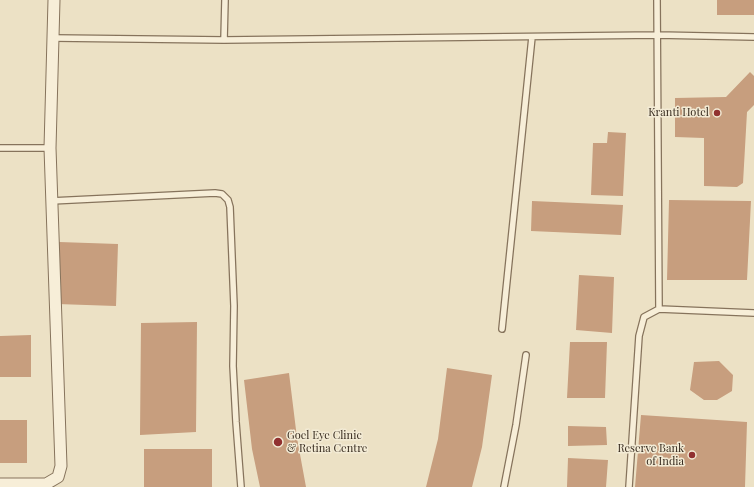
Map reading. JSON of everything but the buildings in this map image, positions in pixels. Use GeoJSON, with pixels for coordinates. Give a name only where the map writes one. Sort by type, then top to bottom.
{"type":"FeatureCollection","features":[{"type":"Feature","properties":{"kind":"street"},"geometry":{"type":"LineString","coordinates":[[0,484],[46,484],[58,477],[61,466],[50,148],[54,0]]}},
{"type":"Feature","properties":{"kind":"lane"},"geometry":{"type":"LineString","coordinates":[[224,40],[225,0]]}},
{"type":"Feature","properties":{"kind":"lane"},"geometry":{"type":"LineString","coordinates":[[656,0],[659,309]]}},
{"type":"Feature","properties":{"kind":"lane"},"geometry":{"type":"LineString","coordinates":[[54,38],[224,40],[657,36],[754,37]]}},
{"type":"Feature","properties":{"kind":"lane"},"geometry":{"type":"LineString","coordinates":[[502,329],[532,37]]}},
{"type":"Feature","properties":{"kind":"lane"},"geometry":{"type":"LineString","coordinates":[[0,148],[50,148]]}},
{"type":"Feature","properties":{"kind":"lane"},"geometry":{"type":"LineString","coordinates":[[51,200],[222,194],[228,200],[230,207],[233,299],[233,366],[241,487]]}},
{"type":"Feature","properties":{"kind":"lane"},"geometry":{"type":"LineString","coordinates":[[629,487],[639,336],[644,317],[659,309],[754,313]]}},
{"type":"Feature","properties":{"kind":"lane"},"geometry":{"type":"LineString","coordinates":[[504,487],[516,425],[526,355]]}},
{"type":"Feature","properties":{"kind":"place","name":"Kranti Hotel"},"geometry":{"type":"Point","coordinates":[717,113]}},
{"type":"Feature","properties":{"kind":"place","name":"Goel Eye Clinic & Retina Centre"},"geometry":{"type":"Point","coordinates":[278,442]}},
{"type":"Feature","properties":{"kind":"place","name":"Reserve Bank of India"},"geometry":{"type":"Point","coordinates":[692,455]}}]}
